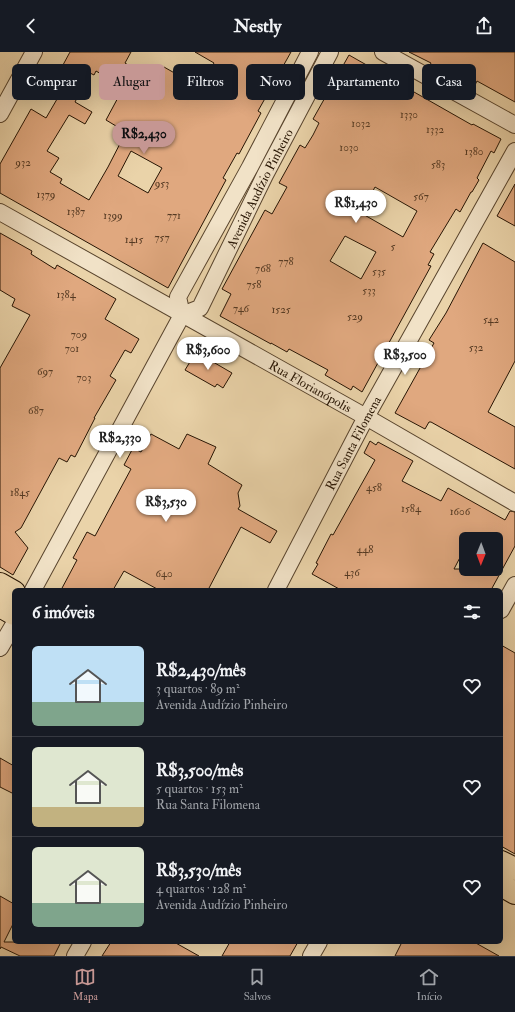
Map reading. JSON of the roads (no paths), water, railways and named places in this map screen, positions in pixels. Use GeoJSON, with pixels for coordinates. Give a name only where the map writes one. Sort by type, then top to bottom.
{"type":"FeatureCollection","features":[{"type":"Feature","properties":{"kind":"main road"},"geometry":{"type":"LineString","coordinates":[[0,584],[12,591]]}},
{"type":"Feature","properties":{"kind":"main road"},"geometry":{"type":"LineString","coordinates":[[0,606],[12,613]]}},
{"type":"Feature","properties":{"kind":"main road"},"geometry":{"type":"LineString","coordinates":[[503,863],[515,869]]}},
{"type":"Feature","properties":{"kind":"main road"},"geometry":{"type":"LineString","coordinates":[[503,886],[515,893]]}},
{"type":"Feature","properties":{"kind":"street"},"geometry":{"type":"LineString","coordinates":[[0,114],[34,52]]}},
{"type":"Feature","properties":{"kind":"street","name":"Avenida Audízio Pinheiro"},"geometry":{"type":"LineString","coordinates":[[310,52],[250,167],[178,297],[182,315],[200,308],[265,175],[330,52]]}},
{"type":"Feature","properties":{"kind":"street"},"geometry":{"type":"LineString","coordinates":[[383,52],[515,125]]}},
{"type":"Feature","properties":{"kind":"street"},"geometry":{"type":"LineString","coordinates":[[278,114],[293,122]]}},
{"type":"Feature","properties":{"kind":"street","name":"Rua Santa Filomena"},"geometry":{"type":"LineString","coordinates":[[277,588],[366,417],[515,150]]}},
{"type":"Feature","properties":{"kind":"street"},"geometry":{"type":"LineString","coordinates":[[250,167],[265,175]]}},
{"type":"Feature","properties":{"kind":"street","name":"Rua Florianópolis"},"geometry":{"type":"LineString","coordinates":[[0,212],[366,417],[515,503]]}},
{"type":"Feature","properties":{"kind":"street"},"geometry":{"type":"LineString","coordinates":[[34,588],[182,315]]}},
{"type":"Feature","properties":{"kind":"street"},"geometry":{"type":"LineString","coordinates":[[503,606],[515,585]]}},
{"type":"Feature","properties":{"kind":"street"},"geometry":{"type":"LineString","coordinates":[[0,648],[12,627]]}},
{"type":"Feature","properties":{"kind":"street"},"geometry":{"type":"LineString","coordinates":[[75,956],[82,944]]}},
{"type":"Feature","properties":{"kind":"street"},"geometry":{"type":"LineString","coordinates":[[311,956],[318,944]]}}]}
